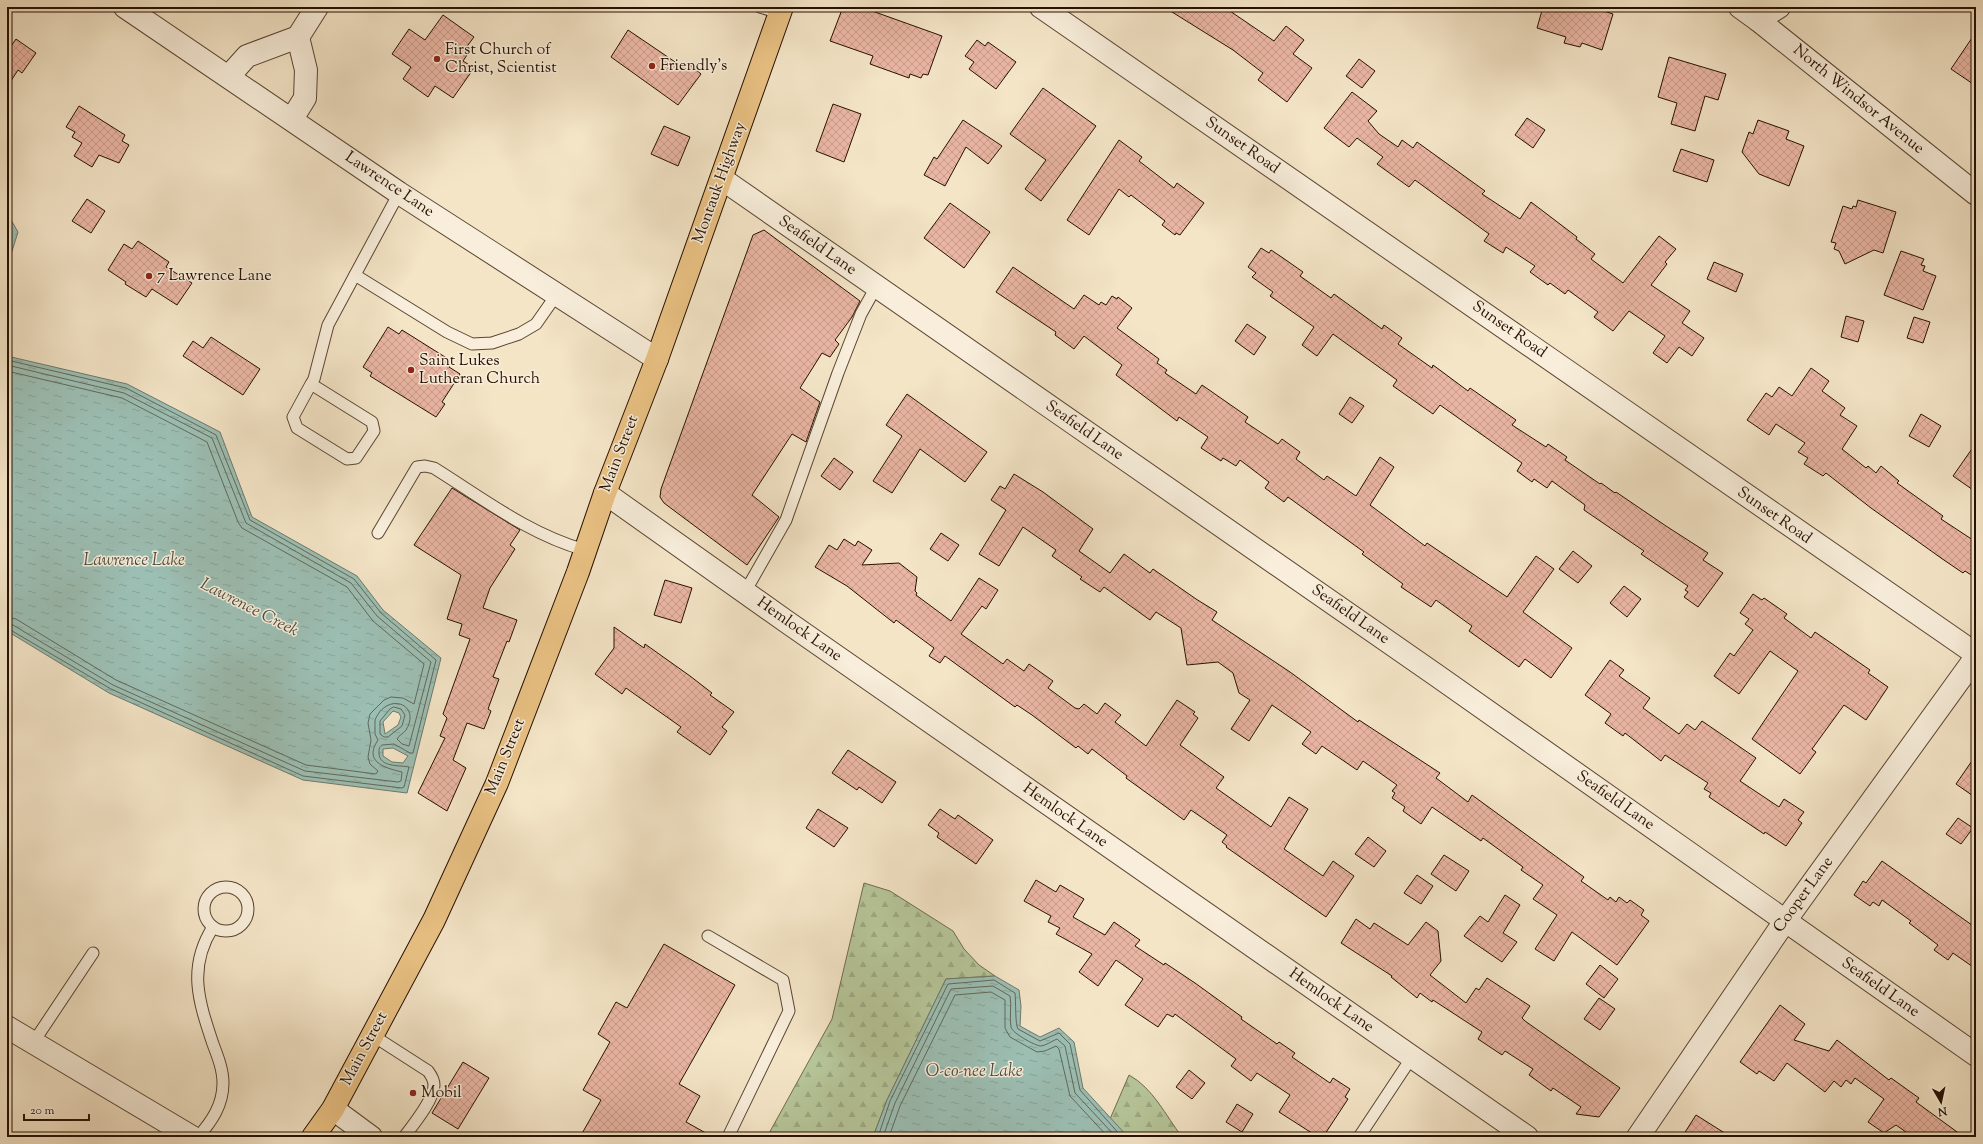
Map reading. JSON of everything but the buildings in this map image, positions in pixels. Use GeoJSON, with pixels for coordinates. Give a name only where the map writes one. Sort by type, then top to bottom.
{"type":"FeatureCollection","features":[{"type":"Feature","properties":{"kind":"main road","name":"Montauk Highway"},"geometry":{"type":"LineString","coordinates":[[657,359],[722,179],[774,9]]}},
{"type":"Feature","properties":{"kind":"main road","name":"Main Street"},"geometry":{"type":"LineString","coordinates":[[313,1137],[333,1109],[434,920],[497,783],[605,493],[657,359]]}},
{"type":"Feature","properties":{"kind":"street","name":"Lawrence Lane"},"geometry":{"type":"LineString","coordinates":[[125,7],[229,76],[398,193],[657,359]]}},
{"type":"Feature","properties":{"kind":"street"},"geometry":{"type":"LineString","coordinates":[[229,76],[247,56],[298,37],[317,7]]}},
{"type":"Feature","properties":{"kind":"street","name":"Sunset Road"},"geometry":{"type":"LineString","coordinates":[[1041,7],[1976,656]]}},
{"type":"Feature","properties":{"kind":"street","name":"North Windsor Avenue"},"geometry":{"type":"LineString","coordinates":[[1740,7],[1976,194]]}},
{"type":"Feature","properties":{"kind":"street"},"geometry":{"type":"LineString","coordinates":[[1758,20],[1779,7]]}},
{"type":"Feature","properties":{"kind":"street"},"geometry":{"type":"LineString","coordinates":[[292,120],[305,98],[306,70],[298,37]]}},
{"type":"Feature","properties":{"kind":"street","name":"Seafield Lane"},"geometry":{"type":"LineString","coordinates":[[722,179],[1436,675],[1976,1055]]}},
{"type":"Feature","properties":{"kind":"street","name":"Hemlock Lane"},"geometry":{"type":"LineString","coordinates":[[605,493],[744,592],[1527,1137]]}},
{"type":"Feature","properties":{"kind":"street","name":"Cooper Lane"},"geometry":{"type":"LineString","coordinates":[[1638,1137],[1785,922],[1976,656]]}},
{"type":"Feature","properties":{"kind":"street"},"geometry":{"type":"LineString","coordinates":[[7,1027],[192,1137]]}},
{"type":"Feature","properties":{"kind":"street"},"geometry":{"type":"LineString","coordinates":[[333,1109],[371,1137]]}},
{"type":"Feature","properties":{"kind":"lane"},"geometry":{"type":"LineString","coordinates":[[311,384],[372,422],[374,431],[356,458],[347,459],[297,428],[294,417],[311,384],[328,325],[398,193]]}},
{"type":"Feature","properties":{"kind":"lane"},"geometry":{"type":"LineString","coordinates":[[355,275],[447,332],[472,344],[492,343],[518,334],[536,324],[557,294]]}},
{"type":"Feature","properties":{"kind":"lane"},"geometry":{"type":"LineString","coordinates":[[744,592],[786,520],[838,373],[861,314],[876,287]]}},
{"type":"Feature","properties":{"kind":"lane"},"geometry":{"type":"LineString","coordinates":[[378,533],[417,467],[425,466],[434,468],[525,525],[560,543],[585,550]]}},
{"type":"Feature","properties":{"kind":"lane"},"geometry":{"type":"LineString","coordinates":[[224,886],[236,888],[243,893],[248,902],[248,914],[246,920],[236,929],[229,931],[220,931],[213,927],[206,920],[204,912],[206,898],[214,889],[224,886]]}},
{"type":"Feature","properties":{"kind":"lane"},"geometry":{"type":"LineString","coordinates":[[198,1137],[212,1121],[221,1100],[223,1082],[221,1068],[204,1016],[196,975],[207,937],[213,927]]}},
{"type":"Feature","properties":{"kind":"lane"},"geometry":{"type":"LineString","coordinates":[[708,936],[783,980],[789,1012],[728,1137]]}},
{"type":"Feature","properties":{"kind":"lane"},"geometry":{"type":"LineString","coordinates":[[33,1043],[93,953]]}},
{"type":"Feature","properties":{"kind":"lane"},"geometry":{"type":"LineString","coordinates":[[372,1035],[428,1071],[432,1077],[434,1086],[429,1100],[404,1137]]}},
{"type":"Feature","properties":{"kind":"lane"},"geometry":{"type":"LineString","coordinates":[[1359,1137],[1412,1057]]}},
{"type":"Feature","properties":{"kind":"green space"},"geometry":{"type":"Polygon","coordinates":[[[864,883],[890,891],[953,931],[964,949],[979,965],[995,976],[946,979],[887,1100],[873,1137],[767,1137],[832,1019],[864,883]]]}},
{"type":"Feature","properties":{"kind":"green space"},"geometry":{"type":"Polygon","coordinates":[[[1129,1075],[1145,1087],[1152,1095],[1182,1137],[1127,1137],[1110,1119],[1129,1075]]]}},
{"type":"Feature","properties":{"kind":"water"},"geometry":{"type":"Polygon","coordinates":[[[7,213],[18,232],[7,267],[7,213]]]}},
{"type":"Feature","properties":{"kind":"water","name":"Lawrence Lake"},"geometry":{"type":"Polygon","coordinates":[[[7,356],[127,384],[220,432],[252,517],[357,576],[383,610],[441,658],[407,793],[303,780],[109,693],[7,631],[7,356]],[[393,711],[383,722],[385,734],[398,725],[401,717],[399,713],[393,711]],[[393,748],[383,749],[383,756],[392,762],[403,763],[408,756],[393,748]]]}},
{"type":"Feature","properties":{"kind":"water","name":"O-co-nee Lake"},"geometry":{"type":"Polygon","coordinates":[[[995,976],[1019,990],[1021,1006],[1020,1026],[1040,1037],[1059,1028],[1074,1042],[1083,1088],[1128,1137],[873,1137],[887,1100],[946,979],[995,976]]]}},
{"type":"Feature","properties":{"kind":"place","name":"First Church of Christ, Scientist"},"geometry":{"type":"Point","coordinates":[437,59]}},
{"type":"Feature","properties":{"kind":"place","name":"Friendly's"},"geometry":{"type":"Point","coordinates":[652,66]}},
{"type":"Feature","properties":{"kind":"place","name":"7 Lawrence Lane"},"geometry":{"type":"Point","coordinates":[149,276]}},
{"type":"Feature","properties":{"kind":"place","name":"Saint Lukes Lutheran Church"},"geometry":{"type":"Point","coordinates":[411,370]}},
{"type":"Feature","properties":{"kind":"place","name":"Mobil"},"geometry":{"type":"Point","coordinates":[413,1093]}},
{"type":"Feature","properties":{"kind":"water label","name":"Lawrence Creek"},"geometry":{"type":"Point","coordinates":[249,608]}}]}
